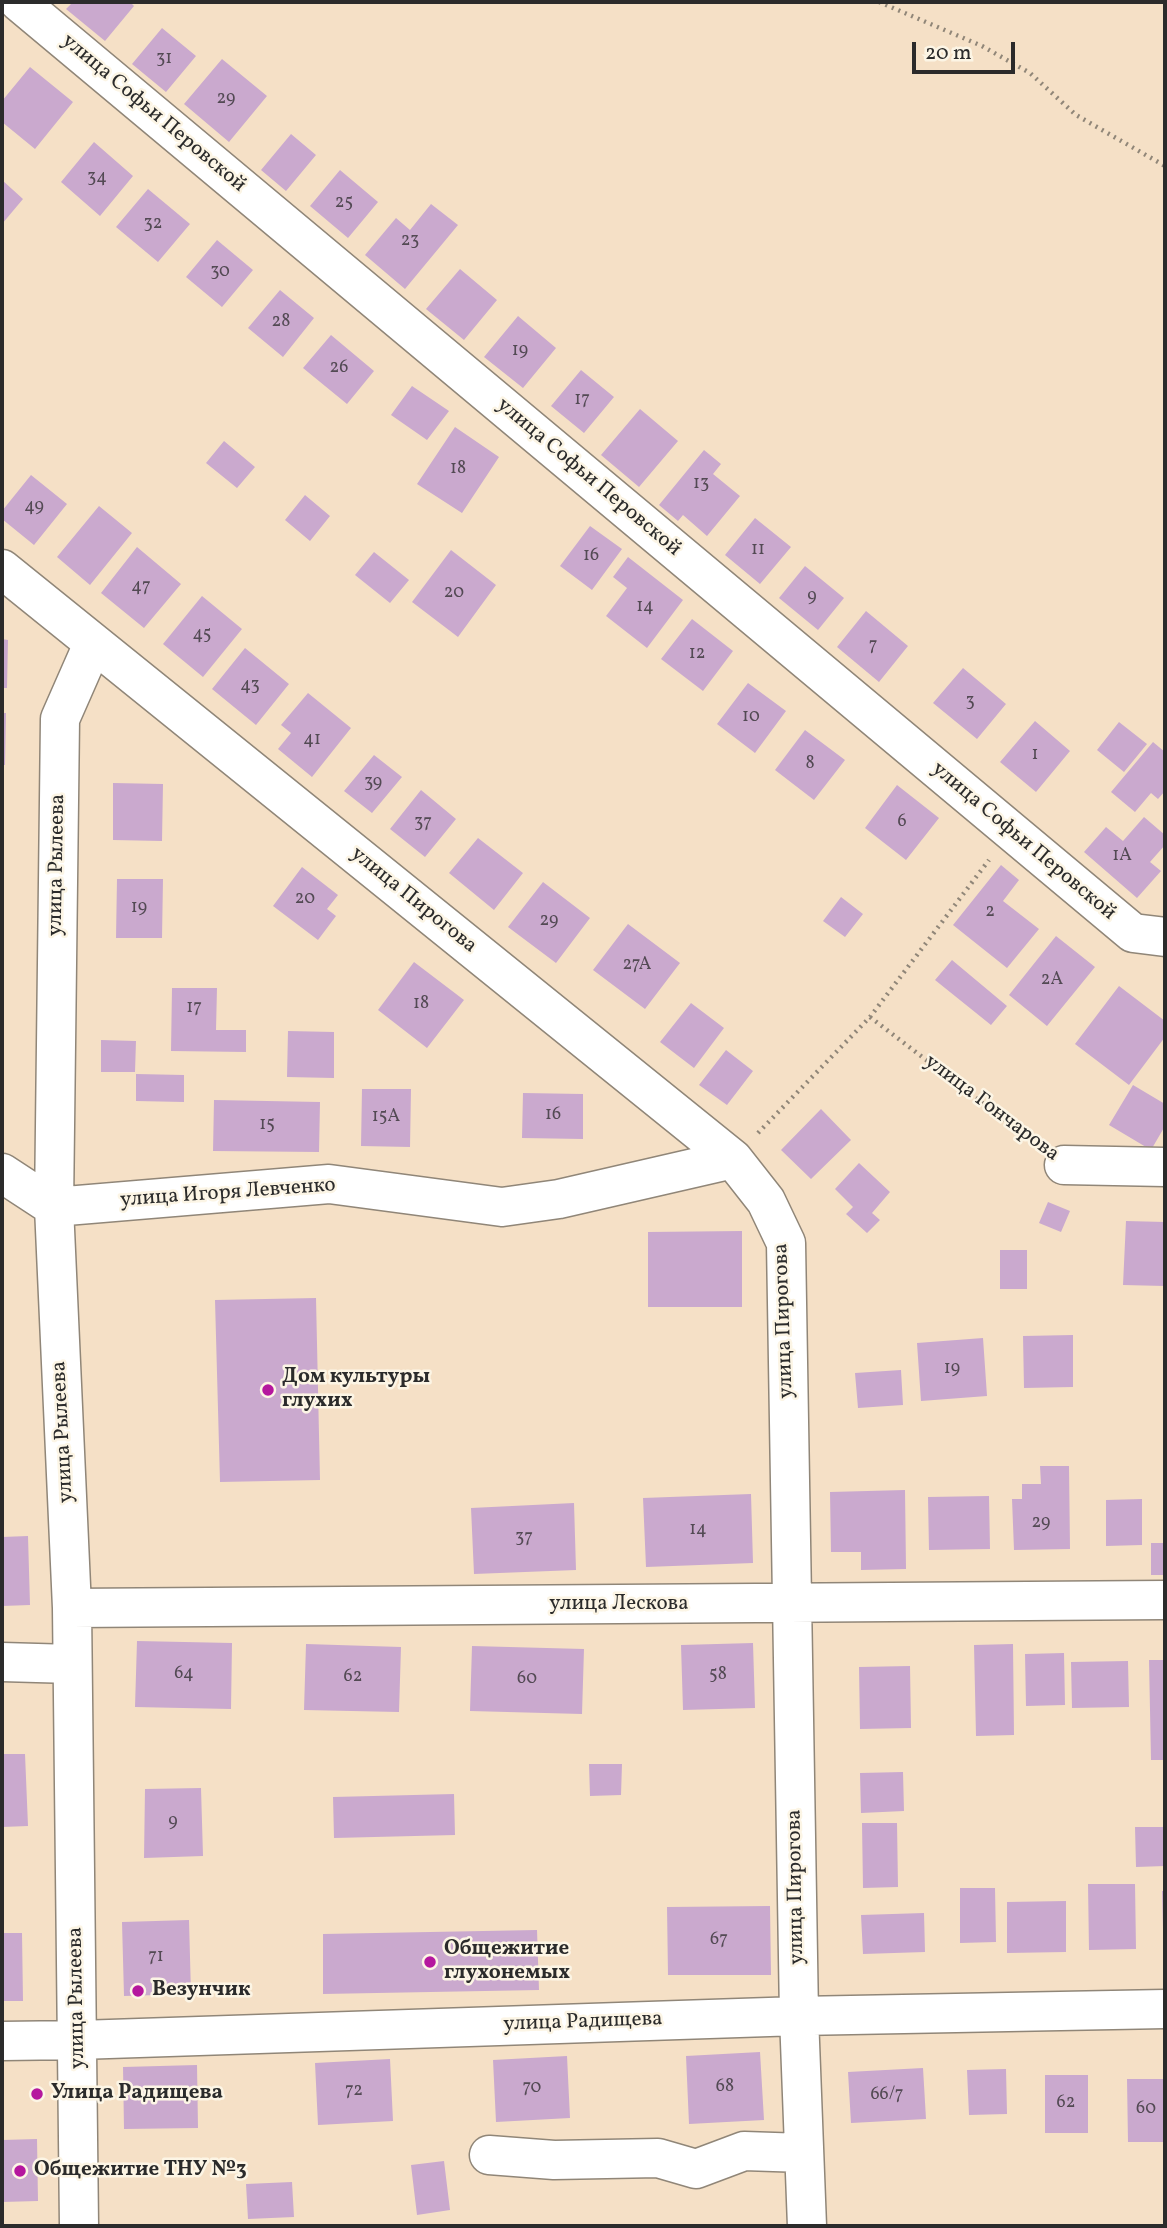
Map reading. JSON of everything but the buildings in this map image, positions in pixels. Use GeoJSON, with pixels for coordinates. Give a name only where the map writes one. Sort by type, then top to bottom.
{"type":"FeatureCollection","features":[{"type":"Feature","properties":{"kind":"street"},"geometry":{"type":"LineString","coordinates":[[2,18],[17,2]]}},
{"type":"Feature","properties":{"kind":"street","name":"улица Софьи Перовской"},"geometry":{"type":"LineString","coordinates":[[17,2],[1133,933],[1165,937]]}},
{"type":"Feature","properties":{"kind":"street","name":"улица Пирогова"},"geometry":{"type":"LineString","coordinates":[[2,569],[733,1159],[766,1201],[786,1243],[799,2016],[807,2226]]}},
{"type":"Feature","properties":{"kind":"street","name":"улица Рылеева"},"geometry":{"type":"LineString","coordinates":[[79,2226],[79,2040],[72,1608],[54,1208],[60,719],[93,644]]}},
{"type":"Feature","properties":{"kind":"street","name":"улица Игоря Левченко"},"geometry":{"type":"LineString","coordinates":[[54,1208],[330,1184],[502,1207],[559,1199],[733,1159]]}},
{"type":"Feature","properties":{"kind":"street","name":"улица Гончарова"},"geometry":{"type":"LineString","coordinates":[[1064,1165],[1165,1167]]}},
{"type":"Feature","properties":{"kind":"street"},"geometry":{"type":"LineString","coordinates":[[2,1173],[54,1208]]}},
{"type":"Feature","properties":{"kind":"street","name":"улица Лескова"},"geometry":{"type":"LineString","coordinates":[[72,1608],[1165,1600]]}},
{"type":"Feature","properties":{"kind":"street"},"geometry":{"type":"LineString","coordinates":[[2,1662],[72,1664]]}},
{"type":"Feature","properties":{"kind":"street","name":"улица Радищева"},"geometry":{"type":"LineString","coordinates":[[2,2041],[799,2016],[1165,2008]]}},
{"type":"Feature","properties":{"kind":"street"},"geometry":{"type":"LineString","coordinates":[[489,2155],[554,2160],[658,2158],[696,2169],[744,2151],[804,2153]]}},
{"type":"Feature","properties":{"kind":"path"},"geometry":{"type":"LineString","coordinates":[[879,2],[982,46],[1030,73],[1076,115],[1165,166]]}},
{"type":"Feature","properties":{"kind":"path"},"geometry":{"type":"LineString","coordinates":[[733,1159],[870,1017],[1011,832]]}},
{"type":"Feature","properties":{"kind":"path","name":"улица Гончарова"},"geometry":{"type":"LineString","coordinates":[[870,1017],[1064,1165]]}},
{"type":"Feature","properties":{"kind":"place","name":"Дом культуры глухих"},"geometry":{"type":"Point","coordinates":[268,1390]}},
{"type":"Feature","properties":{"kind":"place","name":"Общежитие глухонемых"},"geometry":{"type":"Point","coordinates":[430,1962]}},
{"type":"Feature","properties":{"kind":"place","name":"Везунчик"},"geometry":{"type":"Point","coordinates":[138,1991]}},
{"type":"Feature","properties":{"kind":"place","name":"Улица Радищева"},"geometry":{"type":"Point","coordinates":[37,2094]}},
{"type":"Feature","properties":{"kind":"place","name":"Общежитие ТНУ №3"},"geometry":{"type":"Point","coordinates":[20,2171]}}]}
